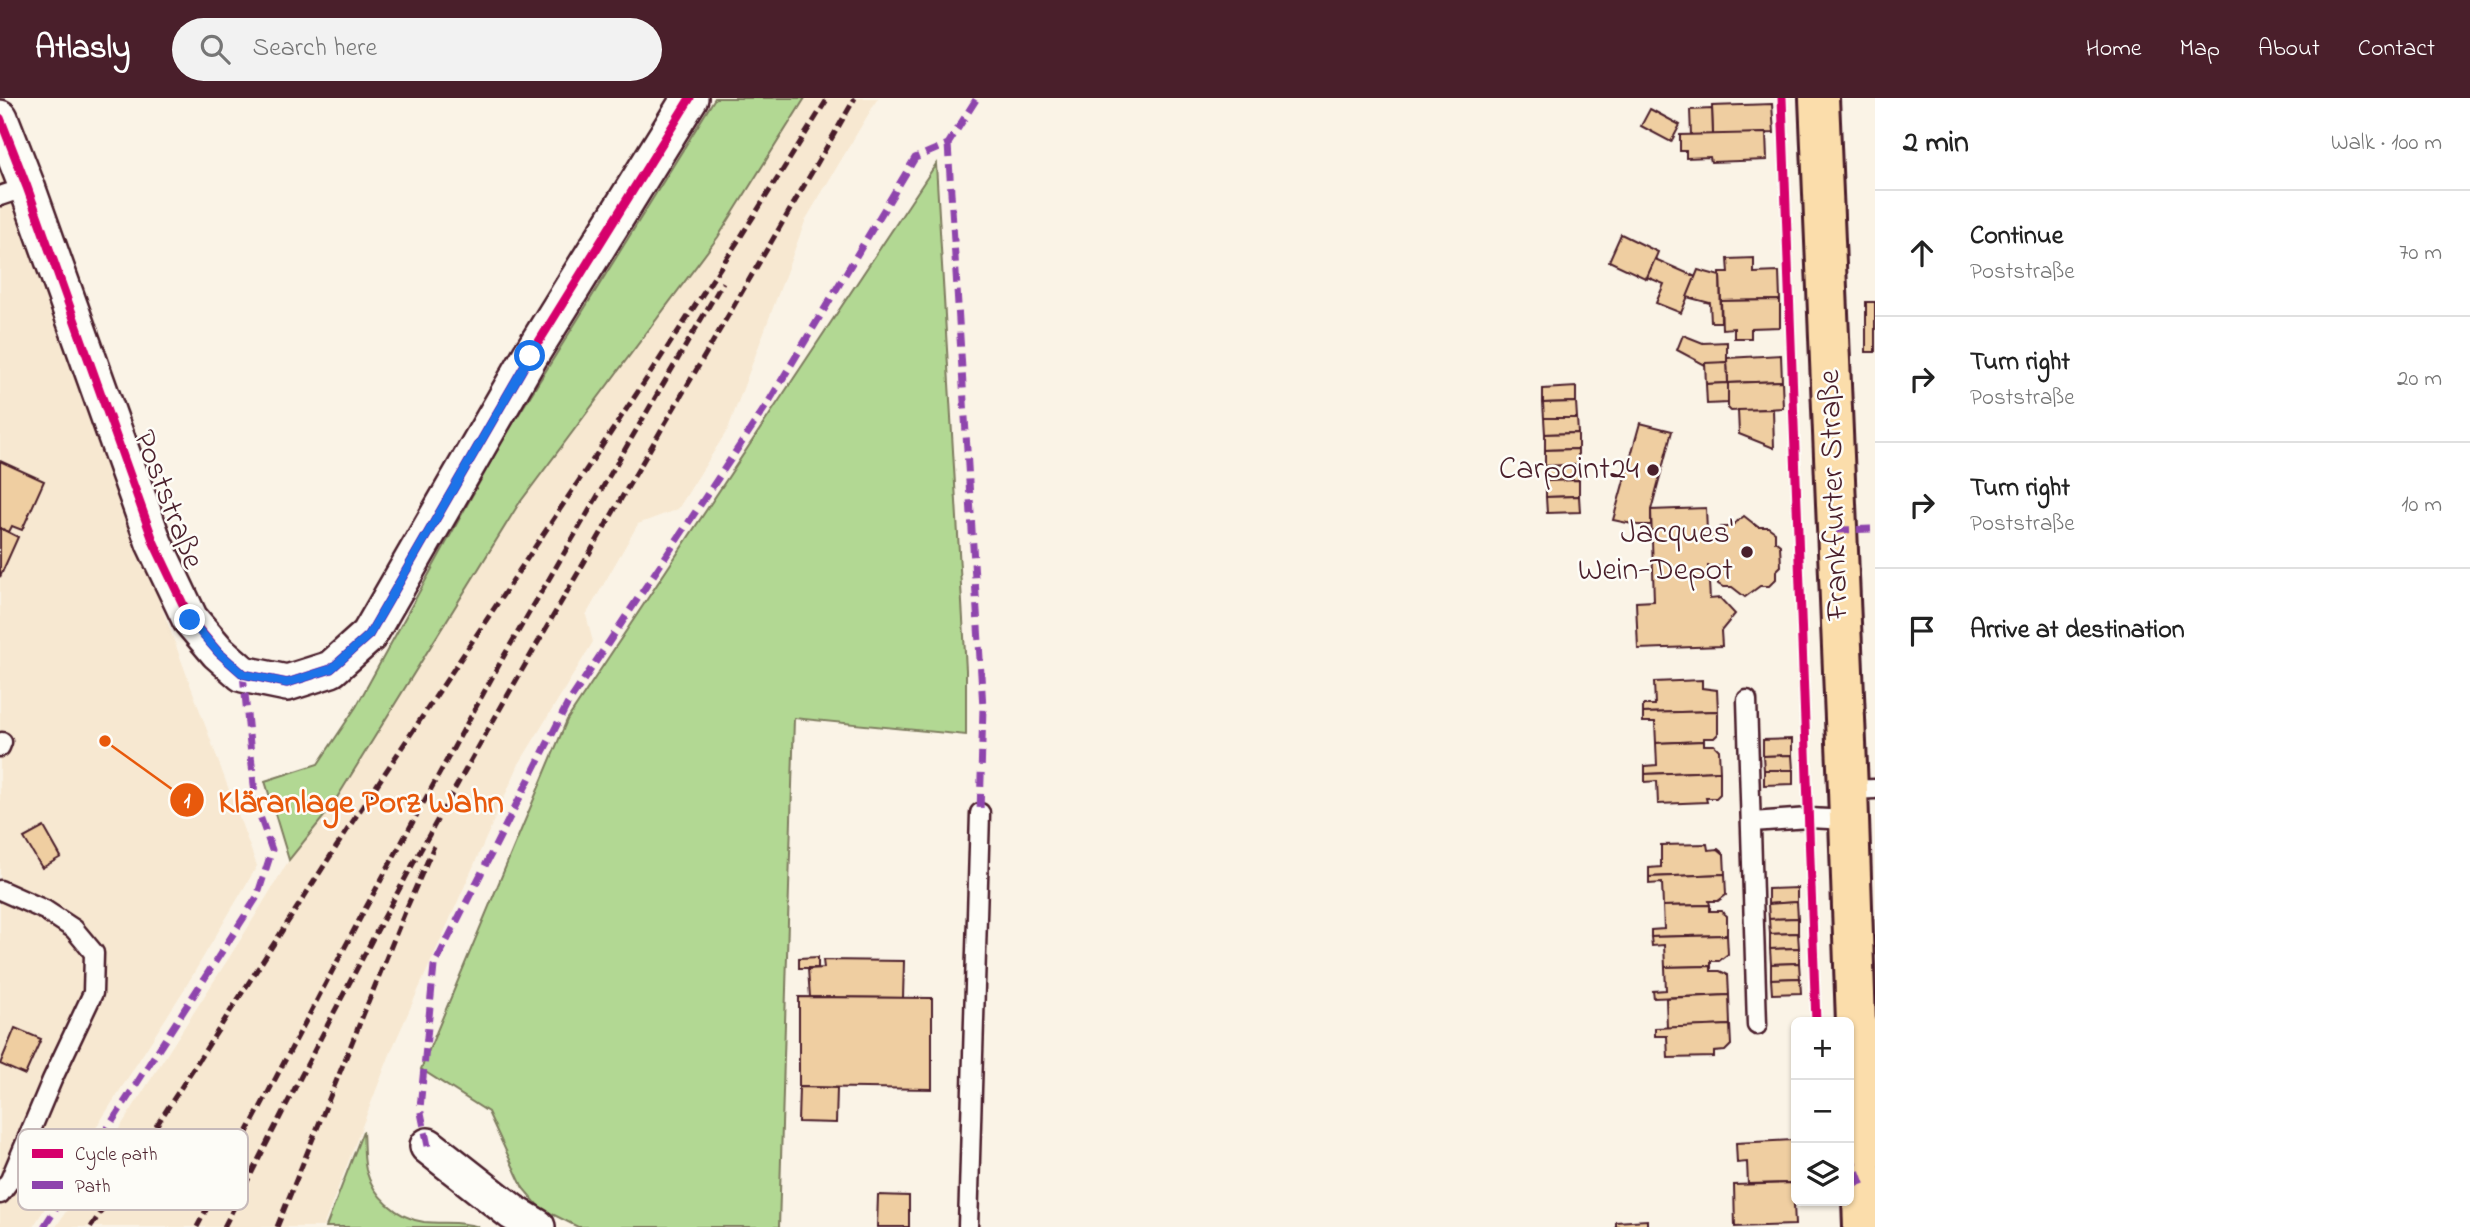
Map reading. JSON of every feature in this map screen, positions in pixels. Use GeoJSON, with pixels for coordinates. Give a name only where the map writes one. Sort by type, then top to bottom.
{"type":"FeatureCollection","features":[{"type":"Feature","properties":{"kind":"main road","name":"Frankfurter Straße"},"geometry":{"type":"LineString","coordinates":[[1819,98],[1857,800],[1863,1227]]}},
{"type":"Feature","properties":{"kind":"street","name":"Poststraße"},"geometry":{"type":"LineString","coordinates":[[0,118],[13,191],[153,543],[190,620],[218,652],[243,674],[287,683],[331,669],[369,635],[530,356],[690,98]]}},
{"type":"Feature","properties":{"kind":"street"},"geometry":{"type":"LineString","coordinates":[[428,1146],[512,1212],[537,1227]]}},
{"type":"Feature","properties":{"kind":"lane"},"geometry":{"type":"LineString","coordinates":[[1747,699],[1757,1025]]}},
{"type":"Feature","properties":{"kind":"lane"},"geometry":{"type":"LineString","coordinates":[[1752,822],[1810,818],[1857,800]]}},
{"type":"Feature","properties":{"kind":"lane"},"geometry":{"type":"LineString","coordinates":[[968,1227],[980,813]]}},
{"type":"Feature","properties":{"kind":"lane"},"geometry":{"type":"LineString","coordinates":[[0,890],[46,910],[74,929],[94,953],[93,993],[31,1129]]}},
{"type":"Feature","properties":{"kind":"lane"},"geometry":{"type":"LineString","coordinates":[[0,1194],[18,1161]]}},
{"type":"Feature","properties":{"kind":"shaded area"},"geometry":{"type":"Polygon","coordinates":[[[805,98],[878,98],[806,219],[728,429],[678,509],[638,524],[586,615],[593,642],[519,764],[392,1049],[323,1227],[56,1227],[67,1210],[248,1210],[248,1129],[119,1129],[289,860],[330,809],[518,505],[718,237],[805,98]]]}},
{"type":"Feature","properties":{"kind":"shaded area"},"geometry":{"type":"Polygon","coordinates":[[[0,168],[257,866],[185,988],[95,1129],[18,1129],[18,1210],[44,1210],[33,1227],[0,1227],[0,168]]]}},
{"type":"Feature","properties":{"kind":"green space"},"geometry":{"type":"Polygon","coordinates":[[[715,98],[805,98],[718,237],[518,505],[330,809],[289,860],[265,781],[318,764],[356,707],[501,443],[715,98]]]}},
{"type":"Feature","properties":{"kind":"green space"},"geometry":{"type":"Polygon","coordinates":[[[936,164],[966,670],[966,735],[794,718],[779,1227],[578,1227],[540,1208],[523,1188],[488,1112],[421,1069],[567,720],[936,164]]]}},
{"type":"Feature","properties":{"kind":"green space"},"geometry":{"type":"Polygon","coordinates":[[[363,1131],[369,1180],[380,1197],[396,1211],[424,1222],[479,1227],[326,1227],[363,1131]]]}},
{"type":"Feature","properties":{"kind":"building"},"geometry":{"type":"Polygon","coordinates":[[[1772,104],[1774,133],[1713,135],[1712,106],[1772,104]]]}},
{"type":"Feature","properties":{"kind":"building"},"geometry":{"type":"Polygon","coordinates":[[[1650,109],[1680,125],[1671,142],[1641,126],[1650,109]]]}},
{"type":"Feature","properties":{"kind":"building"},"geometry":{"type":"Polygon","coordinates":[[[1712,109],[1713,135],[1691,135],[1690,110],[1712,109]]]}},
{"type":"Feature","properties":{"kind":"building"},"geometry":{"type":"Polygon","coordinates":[[[1766,133],[1767,160],[1711,162],[1710,157],[1686,158],[1686,151],[1680,151],[1680,135],[1766,133]]]}},
{"type":"Feature","properties":{"kind":"building"},"geometry":{"type":"Polygon","coordinates":[[[1621,234],[1658,252],[1647,279],[1609,261],[1621,234]]]}},
{"type":"Feature","properties":{"kind":"building"},"geometry":{"type":"Polygon","coordinates":[[[1754,258],[1754,273],[1779,272],[1780,300],[1721,301],[1720,273],[1729,273],[1728,259],[1754,258]]]}},
{"type":"Feature","properties":{"kind":"building"},"geometry":{"type":"Polygon","coordinates":[[[1655,259],[1696,277],[1681,313],[1656,303],[1664,284],[1647,277],[1655,259]]]}},
{"type":"Feature","properties":{"kind":"building"},"geometry":{"type":"Polygon","coordinates":[[[1698,270],[1720,276],[1721,322],[1711,322],[1710,303],[1687,297],[1698,270]]]}},
{"type":"Feature","properties":{"kind":"building"},"geometry":{"type":"Polygon","coordinates":[[[1780,300],[1780,327],[1751,328],[1751,338],[1734,338],[1734,328],[1722,329],[1721,301],[1780,300]]]}},
{"type":"Feature","properties":{"kind":"building"},"geometry":{"type":"Polygon","coordinates":[[[1866,302],[1875,302],[1875,352],[1866,352],[1866,302]]]}},
{"type":"Feature","properties":{"kind":"building"},"geometry":{"type":"Polygon","coordinates":[[[1683,335],[1703,343],[1727,342],[1727,362],[1705,365],[1677,350],[1683,335]]]}},
{"type":"Feature","properties":{"kind":"building"},"geometry":{"type":"Polygon","coordinates":[[[1781,355],[1782,381],[1728,383],[1727,358],[1781,355]]]}},
{"type":"Feature","properties":{"kind":"building"},"geometry":{"type":"Polygon","coordinates":[[[1727,362],[1728,383],[1706,384],[1705,363],[1727,362]]]}},
{"type":"Feature","properties":{"kind":"building"},"geometry":{"type":"Polygon","coordinates":[[[1782,381],[1783,408],[1731,411],[1728,408],[1728,383],[1782,381]]]}},
{"type":"Feature","properties":{"kind":"building"},"geometry":{"type":"Polygon","coordinates":[[[1728,383],[1728,403],[1707,404],[1706,384],[1728,383]]]}},
{"type":"Feature","properties":{"kind":"building"},"geometry":{"type":"Polygon","coordinates":[[[1576,387],[1576,402],[1543,403],[1543,389],[1576,387]]]}},
{"type":"Feature","properties":{"kind":"building"},"geometry":{"type":"Polygon","coordinates":[[[1576,402],[1577,418],[1544,418],[1543,403],[1576,402]]]}},
{"type":"Feature","properties":{"kind":"building"},"geometry":{"type":"Polygon","coordinates":[[[1773,409],[1774,448],[1739,434],[1738,410],[1773,409]]]}},
{"type":"Feature","properties":{"kind":"building"},"geometry":{"type":"Polygon","coordinates":[[[1544,418],[1577,418],[1578,433],[1545,434],[1544,418]]]}},
{"type":"Feature","properties":{"kind":"building"},"geometry":{"type":"Polygon","coordinates":[[[1640,423],[1672,431],[1651,510],[1651,525],[1613,520],[1640,423]]]}},
{"type":"Feature","properties":{"kind":"building"},"geometry":{"type":"Polygon","coordinates":[[[1578,433],[1578,449],[1545,450],[1545,434],[1578,433]]]}},
{"type":"Feature","properties":{"kind":"building"},"geometry":{"type":"Polygon","coordinates":[[[1578,449],[1578,465],[1545,466],[1545,450],[1578,449]]]}},
{"type":"Feature","properties":{"kind":"building"},"geometry":{"type":"Polygon","coordinates":[[[0,461],[44,481],[22,530],[12,526],[9,532],[0,528],[0,461]]]}},
{"type":"Feature","properties":{"kind":"building"},"geometry":{"type":"Polygon","coordinates":[[[1578,465],[1579,480],[1546,481],[1545,466],[1578,465]]]}},
{"type":"Feature","properties":{"kind":"building"},"geometry":{"type":"Polygon","coordinates":[[[1579,480],[1579,496],[1546,497],[1546,481],[1579,480]]]}},
{"type":"Feature","properties":{"kind":"building"},"geometry":{"type":"Polygon","coordinates":[[[1579,496],[1580,512],[1547,513],[1546,497],[1579,496]]]}},
{"type":"Feature","properties":{"kind":"building"},"geometry":{"type":"Polygon","coordinates":[[[1706,508],[1707,532],[1730,527],[1744,516],[1758,527],[1768,527],[1775,532],[1775,541],[1780,545],[1781,566],[1776,571],[1776,579],[1769,586],[1760,586],[1745,597],[1732,587],[1718,584],[1718,566],[1708,566],[1710,599],[1720,598],[1735,614],[1721,631],[1722,646],[1638,649],[1636,602],[1654,601],[1651,510],[1706,508]]]}},
{"type":"Feature","properties":{"kind":"building"},"geometry":{"type":"Polygon","coordinates":[[[0,528],[18,537],[0,577],[0,528]]]}},
{"type":"Feature","properties":{"kind":"building"},"geometry":{"type":"Polygon","coordinates":[[[1702,680],[1702,688],[1717,690],[1718,711],[1643,713],[1643,705],[1655,705],[1654,682],[1702,680]]]}},
{"type":"Feature","properties":{"kind":"building"},"geometry":{"type":"Polygon","coordinates":[[[1718,711],[1718,734],[1714,738],[1704,738],[1704,741],[1656,743],[1655,722],[1643,722],[1643,713],[1718,711]]]}},
{"type":"Feature","properties":{"kind":"building"},"geometry":{"type":"Polygon","coordinates":[[[1792,739],[1792,755],[1763,756],[1763,740],[1792,739]]]}},
{"type":"Feature","properties":{"kind":"building"},"geometry":{"type":"Polygon","coordinates":[[[1704,741],[1704,745],[1714,745],[1719,750],[1720,771],[1645,774],[1645,766],[1657,765],[1656,743],[1704,741]]]}},
{"type":"Feature","properties":{"kind":"building"},"geometry":{"type":"Polygon","coordinates":[[[1792,755],[1793,770],[1764,770],[1763,756],[1792,755]]]}},
{"type":"Feature","properties":{"kind":"building"},"geometry":{"type":"Polygon","coordinates":[[[1764,770],[1793,770],[1793,784],[1764,785],[1764,770]]]}},
{"type":"Feature","properties":{"kind":"building"},"geometry":{"type":"Polygon","coordinates":[[[1720,771],[1720,794],[1716,798],[1706,798],[1707,802],[1658,804],[1657,781],[1645,782],[1645,774],[1720,771]]]}},
{"type":"Feature","properties":{"kind":"building"},"geometry":{"type":"Polygon","coordinates":[[[44,827],[61,857],[42,868],[24,838],[44,827]]]}},
{"type":"Feature","properties":{"kind":"building"},"geometry":{"type":"Polygon","coordinates":[[[1707,844],[1708,850],[1718,849],[1724,854],[1725,874],[1649,877],[1649,868],[1661,867],[1661,845],[1707,844]]]}},
{"type":"Feature","properties":{"kind":"building"},"geometry":{"type":"Polygon","coordinates":[[[1725,874],[1726,895],[1718,901],[1709,901],[1710,905],[1663,906],[1662,883],[1649,884],[1649,877],[1725,874]]]}},
{"type":"Feature","properties":{"kind":"building"},"geometry":{"type":"Polygon","coordinates":[[[1797,888],[1797,902],[1768,904],[1768,889],[1797,888]]]}},
{"type":"Feature","properties":{"kind":"building"},"geometry":{"type":"Polygon","coordinates":[[[1797,902],[1798,918],[1769,919],[1768,904],[1797,902]]]}},
{"type":"Feature","properties":{"kind":"building"},"geometry":{"type":"Polygon","coordinates":[[[1710,905],[1710,911],[1721,911],[1727,916],[1727,935],[1651,937],[1651,930],[1664,929],[1663,906],[1710,905]]]}},
{"type":"Feature","properties":{"kind":"building"},"geometry":{"type":"Polygon","coordinates":[[[1798,918],[1798,933],[1770,934],[1769,919],[1798,918]]]}},
{"type":"Feature","properties":{"kind":"building"},"geometry":{"type":"Polygon","coordinates":[[[1798,933],[1799,948],[1770,949],[1770,934],[1798,933]]]}},
{"type":"Feature","properties":{"kind":"building"},"geometry":{"type":"Polygon","coordinates":[[[1727,935],[1728,954],[1719,961],[1711,961],[1711,966],[1665,967],[1664,945],[1652,946],[1651,937],[1727,935]]]}},
{"type":"Feature","properties":{"kind":"building"},"geometry":{"type":"Polygon","coordinates":[[[1799,948],[1799,963],[1771,964],[1770,949],[1799,948]]]}},
{"type":"Feature","properties":{"kind":"building"},"geometry":{"type":"Polygon","coordinates":[[[818,957],[818,968],[799,968],[799,958],[818,957]]]}},
{"type":"Feature","properties":{"kind":"building"},"geometry":{"type":"Polygon","coordinates":[[[823,960],[904,961],[903,998],[810,997],[808,969],[824,968],[823,960]]]}},
{"type":"Feature","properties":{"kind":"building"},"geometry":{"type":"Polygon","coordinates":[[[1799,963],[1800,978],[1771,979],[1771,964],[1799,963]]]}},
{"type":"Feature","properties":{"kind":"building"},"geometry":{"type":"Polygon","coordinates":[[[1711,966],[1711,971],[1728,975],[1729,995],[1654,998],[1653,991],[1666,990],[1665,967],[1711,966]]]}},
{"type":"Feature","properties":{"kind":"building"},"geometry":{"type":"Polygon","coordinates":[[[1800,978],[1801,993],[1772,994],[1771,979],[1800,978]]]}},
{"type":"Feature","properties":{"kind":"building"},"geometry":{"type":"Polygon","coordinates":[[[1729,995],[1730,1025],[1667,1028],[1666,998],[1729,995]]]}},
{"type":"Feature","properties":{"kind":"building"},"geometry":{"type":"Polygon","coordinates":[[[799,997],[932,998],[932,1089],[799,1087],[799,997]]]}},
{"type":"Feature","properties":{"kind":"building"},"geometry":{"type":"Polygon","coordinates":[[[1730,1025],[1731,1045],[1725,1051],[1714,1052],[1714,1057],[1668,1058],[1667,1036],[1655,1036],[1655,1028],[1730,1025]]]}},
{"type":"Feature","properties":{"kind":"building"},"geometry":{"type":"Polygon","coordinates":[[[15,1028],[41,1039],[25,1075],[0,1064],[15,1028]]]}},
{"type":"Feature","properties":{"kind":"building"},"geometry":{"type":"Polygon","coordinates":[[[799,1087],[837,1088],[836,1123],[798,1122],[799,1087]]]}},
{"type":"Feature","properties":{"kind":"building"},"geometry":{"type":"Polygon","coordinates":[[[1791,1140],[1791,1183],[1748,1184],[1747,1162],[1737,1163],[1736,1143],[1791,1140]]]}},
{"type":"Feature","properties":{"kind":"building"},"geometry":{"type":"Polygon","coordinates":[[[1791,1183],[1791,1206],[1794,1206],[1795,1225],[1735,1227],[1734,1185],[1791,1183]]]}},
{"type":"Feature","properties":{"kind":"building"},"geometry":{"type":"Polygon","coordinates":[[[878,1195],[909,1196],[909,1227],[877,1227],[878,1195]]]}},
{"type":"Feature","properties":{"kind":"building"},"geometry":{"type":"Polygon","coordinates":[[[1647,1220],[1647,1227],[1616,1227],[1616,1222],[1647,1220]]]}},
{"type":"Feature","properties":{"kind":"railway"},"geometry":{"type":"LineString","coordinates":[[154,1129],[353,821],[738,241],[828,98]]}},
{"type":"Feature","properties":{"kind":"railway"},"geometry":{"type":"LineString","coordinates":[[248,1180],[448,801],[855,98]]}},
{"type":"Feature","properties":{"kind":"railway"},"geometry":{"type":"LineString","coordinates":[[248,1130],[364,911],[505,654],[723,282]]}},
{"type":"Feature","properties":{"kind":"railway"},"geometry":{"type":"LineString","coordinates":[[277,1227],[434,846]]}},
{"type":"Feature","properties":{"kind":"railway"},"geometry":{"type":"LineString","coordinates":[[91,1227],[102,1210]]}},
{"type":"Feature","properties":{"kind":"railway"},"geometry":{"type":"LineString","coordinates":[[197,1227],[206,1210]]}},
{"type":"Feature","properties":{"kind":"railway"},"geometry":{"type":"LineString","coordinates":[[224,1227],[233,1210]]}},
{"type":"Feature","properties":{"kind":"marked path"},"geometry":{"type":"LineString","coordinates":[[428,1146],[420,1108],[434,966],[567,705],[768,403],[915,158],[948,144],[977,98]]}},
{"type":"Feature","properties":{"kind":"marked path"},"geometry":{"type":"LineString","coordinates":[[948,144],[983,707],[980,813]]}},
{"type":"Feature","properties":{"kind":"marked path"},"geometry":{"type":"LineString","coordinates":[[1836,530],[1875,529]]}},
{"type":"Feature","properties":{"kind":"marked path"},"geometry":{"type":"LineString","coordinates":[[107,1129],[257,897],[272,850],[256,805],[243,674]]}},
{"type":"Feature","properties":{"kind":"marked path"},"geometry":{"type":"LineString","coordinates":[[1854,1165],[1862,1186]]}},
{"type":"Feature","properties":{"kind":"marked path"},"geometry":{"type":"LineString","coordinates":[[44,1227],[55,1210]]}},
{"type":"Feature","properties":{"kind":"cycle path"},"geometry":{"type":"LineString","coordinates":[[0,118],[154,543],[190,619],[218,652],[243,674],[287,683],[331,669],[369,635],[530,356],[690,98]]}},
{"type":"Feature","properties":{"kind":"cycle path"},"geometry":{"type":"LineString","coordinates":[[1782,98],[1816,1017]]}},
{"type":"Feature","properties":{"kind":"place","name":"Carpoint24"},"geometry":{"type":"Point","coordinates":[1653,470]}},
{"type":"Feature","properties":{"kind":"place","name":"Jacques' Wein-Depot"},"geometry":{"type":"Point","coordinates":[1747,552]}},
{"type":"Feature","properties":{"kind":"place","name":"Kläranlage Porz Wahn"},"geometry":{"type":"Point","coordinates":[105,741]}},
{"type":"Feature","properties":{"kind":"route"},"geometry":{"type":"LineString","coordinates":[[190,620],[218,652],[243,674],[287,683],[331,669],[369,635],[530,356]]}}]}
